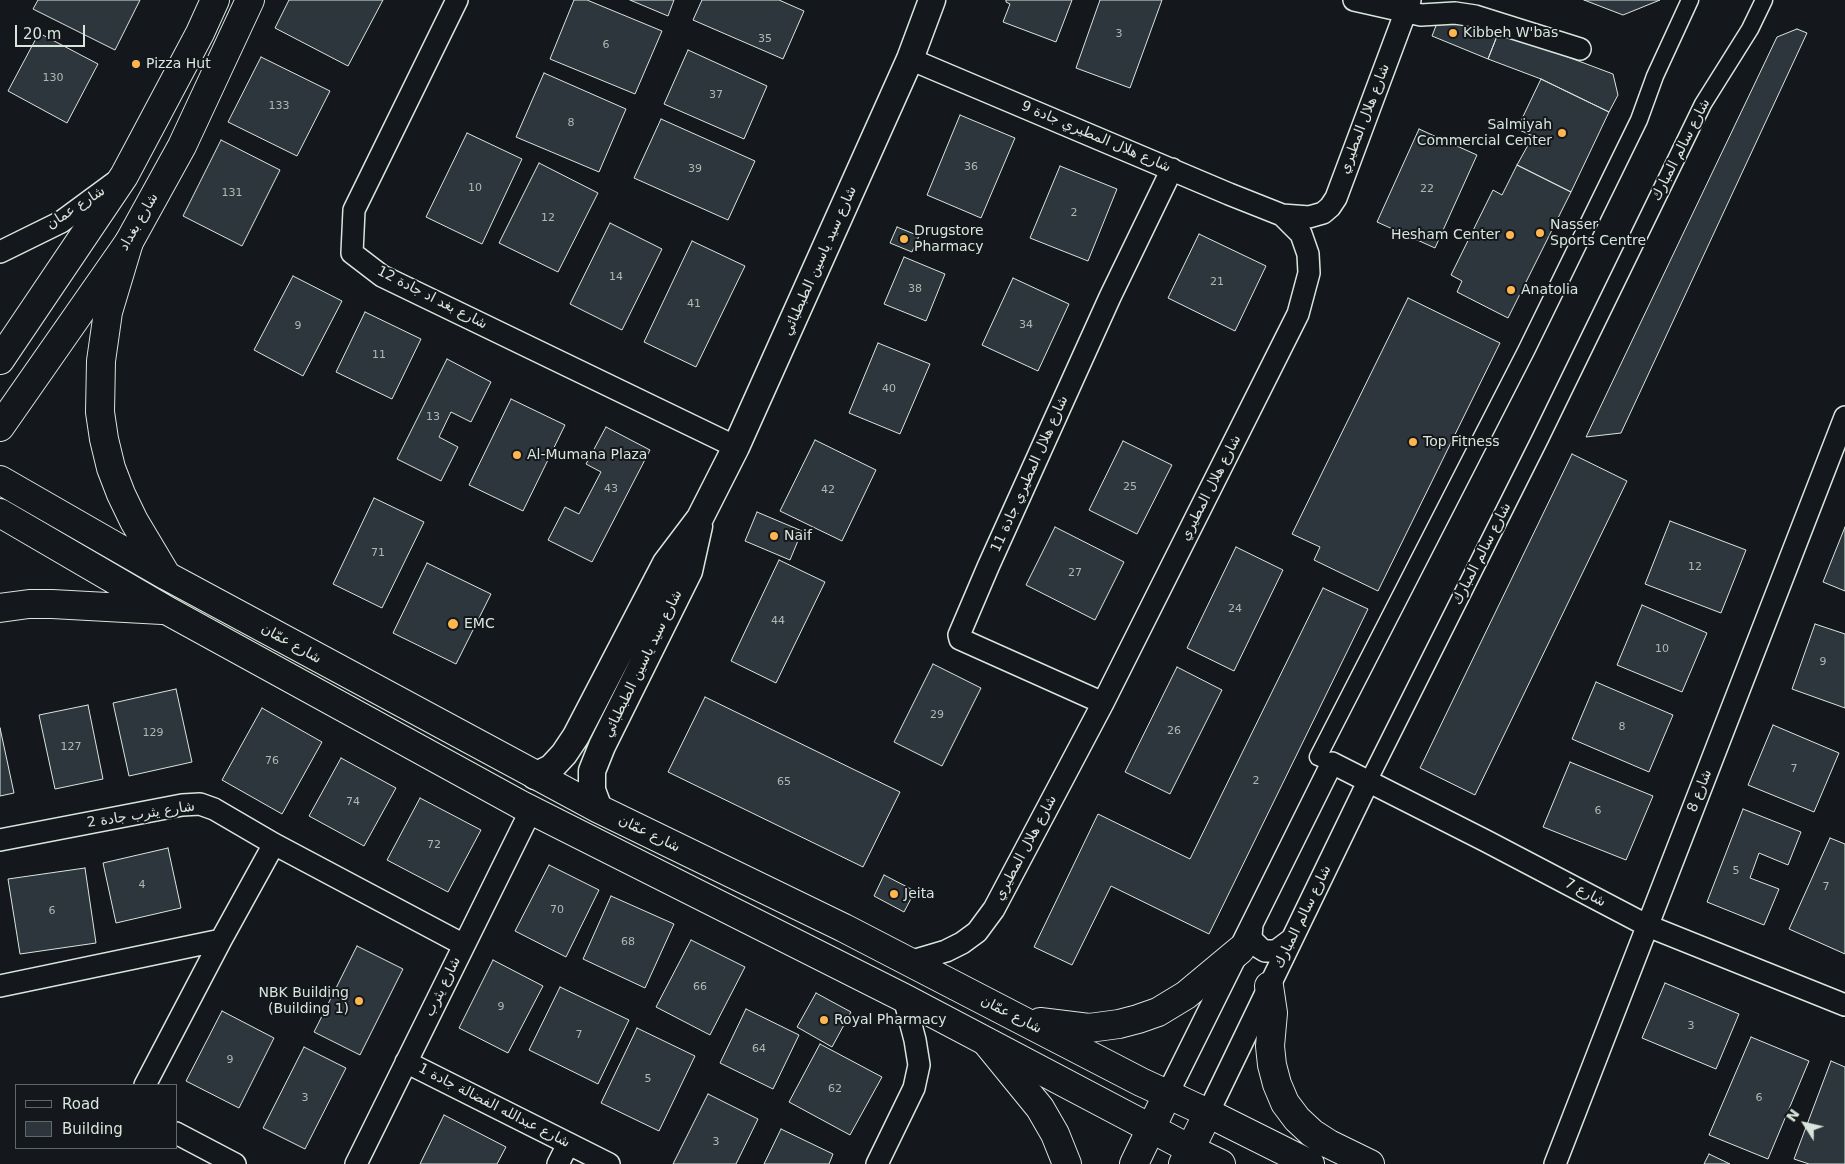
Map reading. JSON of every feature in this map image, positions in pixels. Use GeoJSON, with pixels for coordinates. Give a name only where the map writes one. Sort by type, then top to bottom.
{"type":"FeatureCollection","features":[{"type":"Feature","properties":{"kind":"main road"},"geometry":{"type":"LineString","coordinates":[[0,360],[124,176],[200,33],[215,0]]}},
{"type":"Feature","properties":{"kind":"main road","name":"شارع بغداد"},"geometry":{"type":"LineString","coordinates":[[0,427],[128,242],[182,146],[250,0]]}},
{"type":"Feature","properties":{"kind":"main road"},"geometry":{"type":"LineString","coordinates":[[128,242],[108,312],[101,361],[100,412],[104,439],[121,494],[134,521],[167,576]]}},
{"type":"Feature","properties":{"kind":"main road","name":"شارع عمّان"},"geometry":{"type":"LineString","coordinates":[[0,480],[167,576],[535,776],[835,924],[1167,1095],[1208,1113],[1310,1164]]}},
{"type":"Feature","properties":{"kind":"main road"},"geometry":{"type":"LineString","coordinates":[[0,514],[168,611],[531,810],[904,998],[1151,1129],[1187,1156],[1221,1164]]}},
{"type":"Feature","properties":{"kind":"main road"},"geometry":{"type":"LineString","coordinates":[[0,608],[29,604],[52,604],[168,611]]}},
{"type":"Feature","properties":{"kind":"main road"},"geometry":{"type":"LineString","coordinates":[[1016,1017],[1089,1028],[1138,1019],[1158,1012],[1186,994],[1240,950]]}},
{"type":"Feature","properties":{"kind":"main road"},"geometry":{"type":"LineString","coordinates":[[1269,986],[1273,1013],[1270,1046],[1272,1065],[1285,1103],[1297,1119],[1312,1133],[1329,1144],[1370,1164]]}},
{"type":"Feature","properties":{"kind":"main road"},"geometry":{"type":"LineString","coordinates":[[987,1043],[1040,1108],[1055,1134],[1066,1164]]}},
{"type":"Feature","properties":{"kind":"main road"},"geometry":{"type":"LineString","coordinates":[[1134,1164],[1167,1095]]}},
{"type":"Feature","properties":{"kind":"main road"},"geometry":{"type":"LineString","coordinates":[[1187,1156],[1208,1113]]}},
{"type":"Feature","properties":{"kind":"street","name":"شارع بغد اد جادة 12"},"geometry":{"type":"LineString","coordinates":[[457,0],[354,210],[352,252],[382,276],[736,448]]}},
{"type":"Feature","properties":{"kind":"street","name":"شارع سيد ياسين الطبطبائي"},"geometry":{"type":"LineString","coordinates":[[535,776],[551,768],[564,754],[576,736],[666,563],[700,518],[736,448],[910,59],[932,0]]}},
{"type":"Feature","properties":{"kind":"street"},"geometry":{"type":"LineString","coordinates":[[1354,0],[1408,6],[1426,15],[1456,13],[1475,16],[1580,49]]}},
{"type":"Feature","properties":{"kind":"street"},"geometry":{"type":"LineString","coordinates":[[1167,1095],[1332,763],[1318,757],[1530,342],[1639,120],[1655,76],[1690,0]]}},
{"type":"Feature","properties":{"kind":"street","name":"شارع سالم المبارك"},"geometry":{"type":"LineString","coordinates":[[1208,1113],[1368,782],[1544,430],[1703,104],[1750,29],[1764,0]]}},
{"type":"Feature","properties":{"kind":"street","name":"شارع هلال المطيري"},"geometry":{"type":"LineString","coordinates":[[1282,215],[1308,217],[1323,213],[1336,198],[1408,6]]}},
{"type":"Feature","properties":{"kind":"street","name":"شارع هلال المطيري جادة 9"},"geometry":{"type":"LineString","coordinates":[[910,59],[1282,215]]}},
{"type":"Feature","properties":{"kind":"street","name":"شارع هلال المطيري جادة 11"},"geometry":{"type":"LineString","coordinates":[[1103,703],[960,639],[959,635],[1102,315],[1172,169]]}},
{"type":"Feature","properties":{"kind":"street","name":"شارع عمان"},"geometry":{"type":"LineString","coordinates":[[0,252],[61,222],[124,176]]}},
{"type":"Feature","properties":{"kind":"street","name":"شارع هلال المطيري"},"geometry":{"type":"LineString","coordinates":[[910,962],[962,944],[977,932],[994,908],[1103,703],[1298,314],[1309,273],[1308,254],[1301,234],[1282,215]]}},
{"type":"Feature","properties":{"kind":"street","name":"شارع 8"},"geometry":{"type":"LineString","coordinates":[[1555,1164],[1845,417]]}},
{"type":"Feature","properties":{"kind":"street","name":"شارع سيد ياسين الطبطبائي"},"geometry":{"type":"LineString","coordinates":[[599,809],[592,790],[592,771],[602,746],[689,571],[700,518]]}},
{"type":"Feature","properties":{"kind":"street","name":"شارع 7"},"geometry":{"type":"LineString","coordinates":[[1332,763],[1648,926],[1845,1005]]}},
{"type":"Feature","properties":{"kind":"street","name":"شارع يثرب جادة 2"},"geometry":{"type":"LineString","coordinates":[[0,840],[182,805],[200,804],[214,809],[274,844],[464,945]]}},
{"type":"Feature","properties":{"kind":"street","name":"شارع يثرب"},"geometry":{"type":"LineString","coordinates":[[356,1164],[531,810]]}},
{"type":"Feature","properties":{"kind":"street"},"geometry":{"type":"LineString","coordinates":[[146,1084],[274,844]]}},
{"type":"Feature","properties":{"kind":"street"},"geometry":{"type":"LineString","coordinates":[[1252,925],[1251,936],[1253,941],[1265,950],[1276,951],[1292,939]]}},
{"type":"Feature","properties":{"kind":"street"},"geometry":{"type":"LineString","coordinates":[[0,986],[221,940]]}},
{"type":"Feature","properties":{"kind":"street"},"geometry":{"type":"LineString","coordinates":[[877,1164],[898,1125],[914,1088],[919,1065],[915,1040],[904,998]]}},
{"type":"Feature","properties":{"kind":"street","name":"شارع عبدالله الفضالة جادة 1"},"geometry":{"type":"LineString","coordinates":[[406,1062],[609,1164]]}},
{"type":"Feature","properties":{"kind":"street"},"geometry":{"type":"LineString","coordinates":[[178,1134],[235,1164]]}},
{"type":"Feature","properties":{"kind":"street"},"geometry":{"type":"LineString","coordinates":[[558,1164],[568,1144]]}},
{"type":"Feature","properties":{"kind":"building"},"geometry":{"type":"Polygon","coordinates":[[[38,0],[140,0],[115,50],[33,9],[38,0]]]}},
{"type":"Feature","properties":{"kind":"building"},"geometry":{"type":"Polygon","coordinates":[[[289,0],[383,0],[348,66],[275,28],[289,0]]]}},
{"type":"Feature","properties":{"kind":"building"},"geometry":{"type":"Polygon","coordinates":[[[574,0],[587,0],[662,31],[635,94],[550,59],[574,0]]]}},
{"type":"Feature","properties":{"kind":"building"},"geometry":{"type":"Polygon","coordinates":[[[630,0],[674,0],[668,16],[630,0]]]}},
{"type":"Feature","properties":{"kind":"building"},"geometry":{"type":"Polygon","coordinates":[[[702,0],[779,0],[804,11],[783,59],[693,20],[702,0]]]}},
{"type":"Feature","properties":{"kind":"building"},"geometry":{"type":"Polygon","coordinates":[[[1006,0],[1072,0],[1056,42],[1003,22],[1010,4],[1006,0]]]}},
{"type":"Feature","properties":{"kind":"building"},"geometry":{"type":"Polygon","coordinates":[[[1100,0],[1162,0],[1130,88],[1076,68],[1100,0]]]}},
{"type":"Feature","properties":{"kind":"building"},"geometry":{"type":"Polygon","coordinates":[[[1584,0],[1660,0],[1623,15],[1584,0]]]}},
{"type":"Feature","properties":{"kind":"building"},"geometry":{"type":"Polygon","coordinates":[[[1462,16],[1499,31],[1488,59],[1432,36],[1439,18],[1458,25],[1462,16]]]}},
{"type":"Feature","properties":{"kind":"building"},"geometry":{"type":"Polygon","coordinates":[[[1797,29],[1807,33],[1621,433],[1586,437],[1777,37],[1797,29]]]}},
{"type":"Feature","properties":{"kind":"building"},"geometry":{"type":"Polygon","coordinates":[[[1499,31],[1613,74],[1618,95],[1609,112],[1541,79],[1488,59],[1499,31]]]}},
{"type":"Feature","properties":{"kind":"building"},"geometry":{"type":"Polygon","coordinates":[[[39,33],[98,64],[67,123],[8,91],[39,33]]]}},
{"type":"Feature","properties":{"kind":"building"},"geometry":{"type":"Polygon","coordinates":[[[688,50],[767,86],[744,139],[664,104],[688,50]]]}},
{"type":"Feature","properties":{"kind":"building"},"geometry":{"type":"Polygon","coordinates":[[[261,57],[330,91],[297,156],[228,122],[261,57]]]}},
{"type":"Feature","properties":{"kind":"building"},"geometry":{"type":"Polygon","coordinates":[[[544,73],[626,109],[599,172],[516,137],[544,73]]]}},
{"type":"Feature","properties":{"kind":"building","name":"Salmiyah Commercial Center"},"geometry":{"type":"Polygon","coordinates":[[[1541,79],[1609,112],[1571,192],[1517,165],[1533,136],[1517,129],[1541,79]]]}},
{"type":"Feature","properties":{"kind":"building"},"geometry":{"type":"Polygon","coordinates":[[[960,115],[1015,138],[981,218],[927,195],[960,115]]]}},
{"type":"Feature","properties":{"kind":"building"},"geometry":{"type":"Polygon","coordinates":[[[661,119],[755,161],[728,220],[634,178],[661,119]]]}},
{"type":"Feature","properties":{"kind":"building"},"geometry":{"type":"Polygon","coordinates":[[[1419,129],[1477,155],[1435,248],[1377,222],[1419,129]]]}},
{"type":"Feature","properties":{"kind":"building"},"geometry":{"type":"Polygon","coordinates":[[[467,133],[522,159],[482,244],[426,217],[467,133]]]}},
{"type":"Feature","properties":{"kind":"building"},"geometry":{"type":"Polygon","coordinates":[[[221,140],[280,170],[242,246],[183,216],[221,140]]]}},
{"type":"Feature","properties":{"kind":"building"},"geometry":{"type":"Polygon","coordinates":[[[539,163],[598,193],[558,272],[499,243],[539,163]]]}},
{"type":"Feature","properties":{"kind":"building","name":"Hesham Center"},"geometry":{"type":"Polygon","coordinates":[[[1517,165],[1571,192],[1508,318],[1457,292],[1462,281],[1451,275],[1493,190],[1502,195],[1517,165]]]}},
{"type":"Feature","properties":{"kind":"building"},"geometry":{"type":"Polygon","coordinates":[[[1060,166],[1117,189],[1088,261],[1030,238],[1060,166]]]}},
{"type":"Feature","properties":{"kind":"building"},"geometry":{"type":"Polygon","coordinates":[[[610,223],[662,249],[622,330],[570,304],[610,223]]]}},
{"type":"Feature","properties":{"kind":"building","name":"Drugstore Pharmacy"},"geometry":{"type":"Polygon","coordinates":[[[897,227],[919,236],[912,252],[890,243],[897,227]]]}},
{"type":"Feature","properties":{"kind":"building"},"geometry":{"type":"Polygon","coordinates":[[[1199,234],[1266,266],[1235,331],[1168,298],[1199,234]]]}},
{"type":"Feature","properties":{"kind":"building"},"geometry":{"type":"Polygon","coordinates":[[[692,241],[745,266],[696,367],[644,342],[692,241]]]}},
{"type":"Feature","properties":{"kind":"building"},"geometry":{"type":"Polygon","coordinates":[[[904,257],[945,274],[926,321],[884,304],[904,257]]]}},
{"type":"Feature","properties":{"kind":"building"},"geometry":{"type":"Polygon","coordinates":[[[293,276],[342,301],[303,376],[254,350],[293,276]]]}},
{"type":"Feature","properties":{"kind":"building"},"geometry":{"type":"Polygon","coordinates":[[[1013,278],[1069,304],[1038,371],[982,345],[1013,278]]]}},
{"type":"Feature","properties":{"kind":"building"},"geometry":{"type":"Polygon","coordinates":[[[1408,298],[1500,343],[1378,591],[1314,560],[1320,547],[1292,534],[1408,298]]]}},
{"type":"Feature","properties":{"kind":"building"},"geometry":{"type":"Polygon","coordinates":[[[365,312],[421,339],[392,399],[336,372],[365,312]]]}},
{"type":"Feature","properties":{"kind":"building"},"geometry":{"type":"Polygon","coordinates":[[[878,343],[930,364],[900,434],[849,413],[878,343]]]}},
{"type":"Feature","properties":{"kind":"building"},"geometry":{"type":"Polygon","coordinates":[[[447,359],[491,382],[471,422],[451,412],[439,437],[458,447],[441,481],[397,459],[447,359]]]}},
{"type":"Feature","properties":{"kind":"building","name":"Al-Mumana Plaza"},"geometry":{"type":"Polygon","coordinates":[[[511,399],[565,425],[523,511],[469,485],[511,399]]]}},
{"type":"Feature","properties":{"kind":"building"},"geometry":{"type":"Polygon","coordinates":[[[606,427],[650,450],[592,562],[548,540],[565,507],[579,514],[601,472],[586,464],[606,427]]]}},
{"type":"Feature","properties":{"kind":"building"},"geometry":{"type":"Polygon","coordinates":[[[815,440],[876,470],[842,541],[780,511],[815,440]]]}},
{"type":"Feature","properties":{"kind":"building"},"geometry":{"type":"Polygon","coordinates":[[[1123,441],[1172,465],[1137,534],[1089,510],[1123,441]]]}},
{"type":"Feature","properties":{"kind":"building"},"geometry":{"type":"Polygon","coordinates":[[[1572,454],[1627,481],[1475,795],[1420,768],[1572,454]]]}},
{"type":"Feature","properties":{"kind":"building"},"geometry":{"type":"Polygon","coordinates":[[[374,498],[424,522],[382,608],[333,584],[374,498]]]}},
{"type":"Feature","properties":{"kind":"building","name":"Naif"},"geometry":{"type":"Polygon","coordinates":[[[757,512],[802,531],[790,560],[745,541],[757,512]]]}},
{"type":"Feature","properties":{"kind":"building"},"geometry":{"type":"Polygon","coordinates":[[[1670,521],[1746,550],[1721,613],[1645,584],[1670,521]]]}},
{"type":"Feature","properties":{"kind":"building"},"geometry":{"type":"Polygon","coordinates":[[[1055,527],[1124,562],[1095,620],[1026,585],[1055,527]]]}},
{"type":"Feature","properties":{"kind":"building"},"geometry":{"type":"Polygon","coordinates":[[[1845,527],[1845,591],[1823,582],[1845,527]]]}},
{"type":"Feature","properties":{"kind":"building"},"geometry":{"type":"Polygon","coordinates":[[[1236,547],[1283,570],[1234,671],[1187,648],[1236,547]]]}},
{"type":"Feature","properties":{"kind":"building"},"geometry":{"type":"Polygon","coordinates":[[[779,560],[825,582],[776,683],[731,661],[779,560]]]}},
{"type":"Feature","properties":{"kind":"building"},"geometry":{"type":"Polygon","coordinates":[[[427,563],[491,594],[456,664],[393,633],[427,563]]]}},
{"type":"Feature","properties":{"kind":"building"},"geometry":{"type":"Polygon","coordinates":[[[1323,588],[1368,609],[1209,934],[1111,886],[1072,965],[1034,947],[1098,814],[1190,859],[1323,588]]]}},
{"type":"Feature","properties":{"kind":"building"},"geometry":{"type":"Polygon","coordinates":[[[1642,605],[1707,633],[1682,692],[1617,665],[1642,605]]]}},
{"type":"Feature","properties":{"kind":"building"},"geometry":{"type":"Polygon","coordinates":[[[1815,624],[1845,634],[1845,708],[1792,689],[1815,624]]]}},
{"type":"Feature","properties":{"kind":"building"},"geometry":{"type":"Polygon","coordinates":[[[933,664],[981,688],[942,766],[894,742],[933,664]]]}},
{"type":"Feature","properties":{"kind":"building"},"geometry":{"type":"Polygon","coordinates":[[[1177,667],[1222,690],[1170,794],[1125,772],[1177,667]]]}},
{"type":"Feature","properties":{"kind":"building"},"geometry":{"type":"Polygon","coordinates":[[[1596,682],[1673,715],[1649,772],[1572,739],[1596,682]]]}},
{"type":"Feature","properties":{"kind":"building"},"geometry":{"type":"Polygon","coordinates":[[[176,689],[192,762],[129,776],[113,703],[176,689]]]}},
{"type":"Feature","properties":{"kind":"building"},"geometry":{"type":"Polygon","coordinates":[[[705,697],[900,792],[863,867],[668,772],[705,697]]]}},
{"type":"Feature","properties":{"kind":"building"},"geometry":{"type":"Polygon","coordinates":[[[88,705],[103,779],[55,789],[39,715],[88,705]]]}},
{"type":"Feature","properties":{"kind":"building"},"geometry":{"type":"Polygon","coordinates":[[[262,708],[322,742],[282,814],[222,780],[262,708]]]}},
{"type":"Feature","properties":{"kind":"building"},"geometry":{"type":"Polygon","coordinates":[[[1773,725],[1839,753],[1814,812],[1748,785],[1773,725]]]}},
{"type":"Feature","properties":{"kind":"building"},"geometry":{"type":"Polygon","coordinates":[[[0,728],[14,793],[0,796],[0,728]]]}},
{"type":"Feature","properties":{"kind":"building"},"geometry":{"type":"Polygon","coordinates":[[[341,758],[396,788],[364,846],[309,816],[341,758]]]}},
{"type":"Feature","properties":{"kind":"building"},"geometry":{"type":"Polygon","coordinates":[[[1570,762],[1653,796],[1626,860],[1543,827],[1570,762]]]}},
{"type":"Feature","properties":{"kind":"building"},"geometry":{"type":"Polygon","coordinates":[[[420,798],[481,830],[448,892],[387,860],[420,798]]]}},
{"type":"Feature","properties":{"kind":"building"},"geometry":{"type":"Polygon","coordinates":[[[1743,809],[1801,832],[1788,865],[1759,853],[1750,878],[1779,889],[1764,925],[1707,902],[1743,809]]]}},
{"type":"Feature","properties":{"kind":"building"},"geometry":{"type":"Polygon","coordinates":[[[1830,838],[1845,844],[1845,954],[1789,929],[1830,838]]]}},
{"type":"Feature","properties":{"kind":"building"},"geometry":{"type":"Polygon","coordinates":[[[168,848],[181,908],[116,923],[103,863],[168,848]]]}},
{"type":"Feature","properties":{"kind":"building"},"geometry":{"type":"Polygon","coordinates":[[[549,865],[599,890],[566,957],[515,931],[549,865]]]}},
{"type":"Feature","properties":{"kind":"building"},"geometry":{"type":"Polygon","coordinates":[[[85,868],[96,943],[20,954],[8,879],[85,868]]]}},
{"type":"Feature","properties":{"kind":"building","name":"Jeita"},"geometry":{"type":"Polygon","coordinates":[[[884,875],[915,891],[904,912],[874,896],[884,875]]]}},
{"type":"Feature","properties":{"kind":"building"},"geometry":{"type":"Polygon","coordinates":[[[611,896],[674,924],[645,988],[583,959],[611,896]]]}},
{"type":"Feature","properties":{"kind":"building"},"geometry":{"type":"Polygon","coordinates":[[[691,940],[745,967],[710,1035],[656,1007],[691,940]]]}},
{"type":"Feature","properties":{"kind":"building","name":"NBK Building (Building 1)"},"geometry":{"type":"Polygon","coordinates":[[[357,946],[403,969],[360,1055],[314,1032],[357,946]]]}},
{"type":"Feature","properties":{"kind":"building"},"geometry":{"type":"Polygon","coordinates":[[[493,960],[543,986],[508,1053],[459,1028],[493,960]]]}},
{"type":"Feature","properties":{"kind":"building"},"geometry":{"type":"Polygon","coordinates":[[[1665,983],[1739,1014],[1716,1069],[1642,1038],[1665,983]]]}},
{"type":"Feature","properties":{"kind":"building"},"geometry":{"type":"Polygon","coordinates":[[[560,987],[629,1020],[598,1084],[529,1050],[560,987]]]}},
{"type":"Feature","properties":{"kind":"building","name":"Royal Pharmacy"},"geometry":{"type":"Polygon","coordinates":[[[816,993],[851,1012],[832,1047],[797,1027],[816,993]]]}},
{"type":"Feature","properties":{"kind":"building"},"geometry":{"type":"Polygon","coordinates":[[[746,1009],[799,1035],[773,1089],[720,1063],[746,1009]]]}},
{"type":"Feature","properties":{"kind":"building"},"geometry":{"type":"Polygon","coordinates":[[[222,1011],[274,1038],[239,1108],[186,1081],[222,1011]]]}},
{"type":"Feature","properties":{"kind":"building"},"geometry":{"type":"Polygon","coordinates":[[[637,1028],[695,1056],[659,1131],[601,1103],[637,1028]]]}},
{"type":"Feature","properties":{"kind":"building"},"geometry":{"type":"Polygon","coordinates":[[[1751,1037],[1809,1061],[1768,1159],[1709,1135],[1751,1037]]]}},
{"type":"Feature","properties":{"kind":"building"},"geometry":{"type":"Polygon","coordinates":[[[820,1044],[882,1077],[850,1135],[789,1102],[820,1044]]]}},
{"type":"Feature","properties":{"kind":"building"},"geometry":{"type":"Polygon","coordinates":[[[304,1047],[346,1068],[305,1149],[263,1128],[304,1047]]]}},
{"type":"Feature","properties":{"kind":"building"},"geometry":{"type":"Polygon","coordinates":[[[1831,1061],[1845,1067],[1845,1164],[1809,1164],[1794,1159],[1831,1061]]]}},
{"type":"Feature","properties":{"kind":"building"},"geometry":{"type":"Polygon","coordinates":[[[708,1094],[758,1119],[736,1164],[673,1164],[708,1094]]]}},
{"type":"Feature","properties":{"kind":"building"},"geometry":{"type":"Polygon","coordinates":[[[444,1115],[506,1147],[497,1164],[420,1164],[444,1115]]]}},
{"type":"Feature","properties":{"kind":"building"},"geometry":{"type":"Polygon","coordinates":[[[781,1129],[833,1154],[829,1164],[764,1164],[781,1129]]]}},
{"type":"Feature","properties":{"kind":"building"},"geometry":{"type":"Polygon","coordinates":[[[1709,1154],[1730,1164],[1704,1164],[1709,1154]]]}},
{"type":"Feature","properties":{"kind":"place","name":"Kibbeh W'bas"},"geometry":{"type":"Point","coordinates":[1453,33]}},
{"type":"Feature","properties":{"kind":"place","name":"Pizza Hut"},"geometry":{"type":"Point","coordinates":[136,64]}},
{"type":"Feature","properties":{"kind":"place","name":"Salmiyah Commercial Center"},"geometry":{"type":"Point","coordinates":[1562,133]}},
{"type":"Feature","properties":{"kind":"place","name":"Nasser Sports Centre"},"geometry":{"type":"Point","coordinates":[1540,233]}},
{"type":"Feature","properties":{"kind":"place","name":"Hesham Center"},"geometry":{"type":"Point","coordinates":[1510,235]}},
{"type":"Feature","properties":{"kind":"place","name":"Drugstore Pharmacy"},"geometry":{"type":"Point","coordinates":[904,239]}},
{"type":"Feature","properties":{"kind":"place","name":"Anatolia"},"geometry":{"type":"Point","coordinates":[1511,290]}},
{"type":"Feature","properties":{"kind":"place","name":"Top Fitness"},"geometry":{"type":"Point","coordinates":[1413,442]}},
{"type":"Feature","properties":{"kind":"place","name":"Al-Mumana Plaza"},"geometry":{"type":"Point","coordinates":[517,455]}},
{"type":"Feature","properties":{"kind":"place","name":"Naif"},"geometry":{"type":"Point","coordinates":[774,536]}},
{"type":"Feature","properties":{"kind":"place","name":"EMC"},"geometry":{"type":"Point","coordinates":[453,624]}},
{"type":"Feature","properties":{"kind":"place","name":"Jeita"},"geometry":{"type":"Point","coordinates":[894,894]}},
{"type":"Feature","properties":{"kind":"place","name":"NBK Building (Building 1)"},"geometry":{"type":"Point","coordinates":[359,1001]}},
{"type":"Feature","properties":{"kind":"place","name":"Royal Pharmacy"},"geometry":{"type":"Point","coordinates":[824,1020]}}]}
